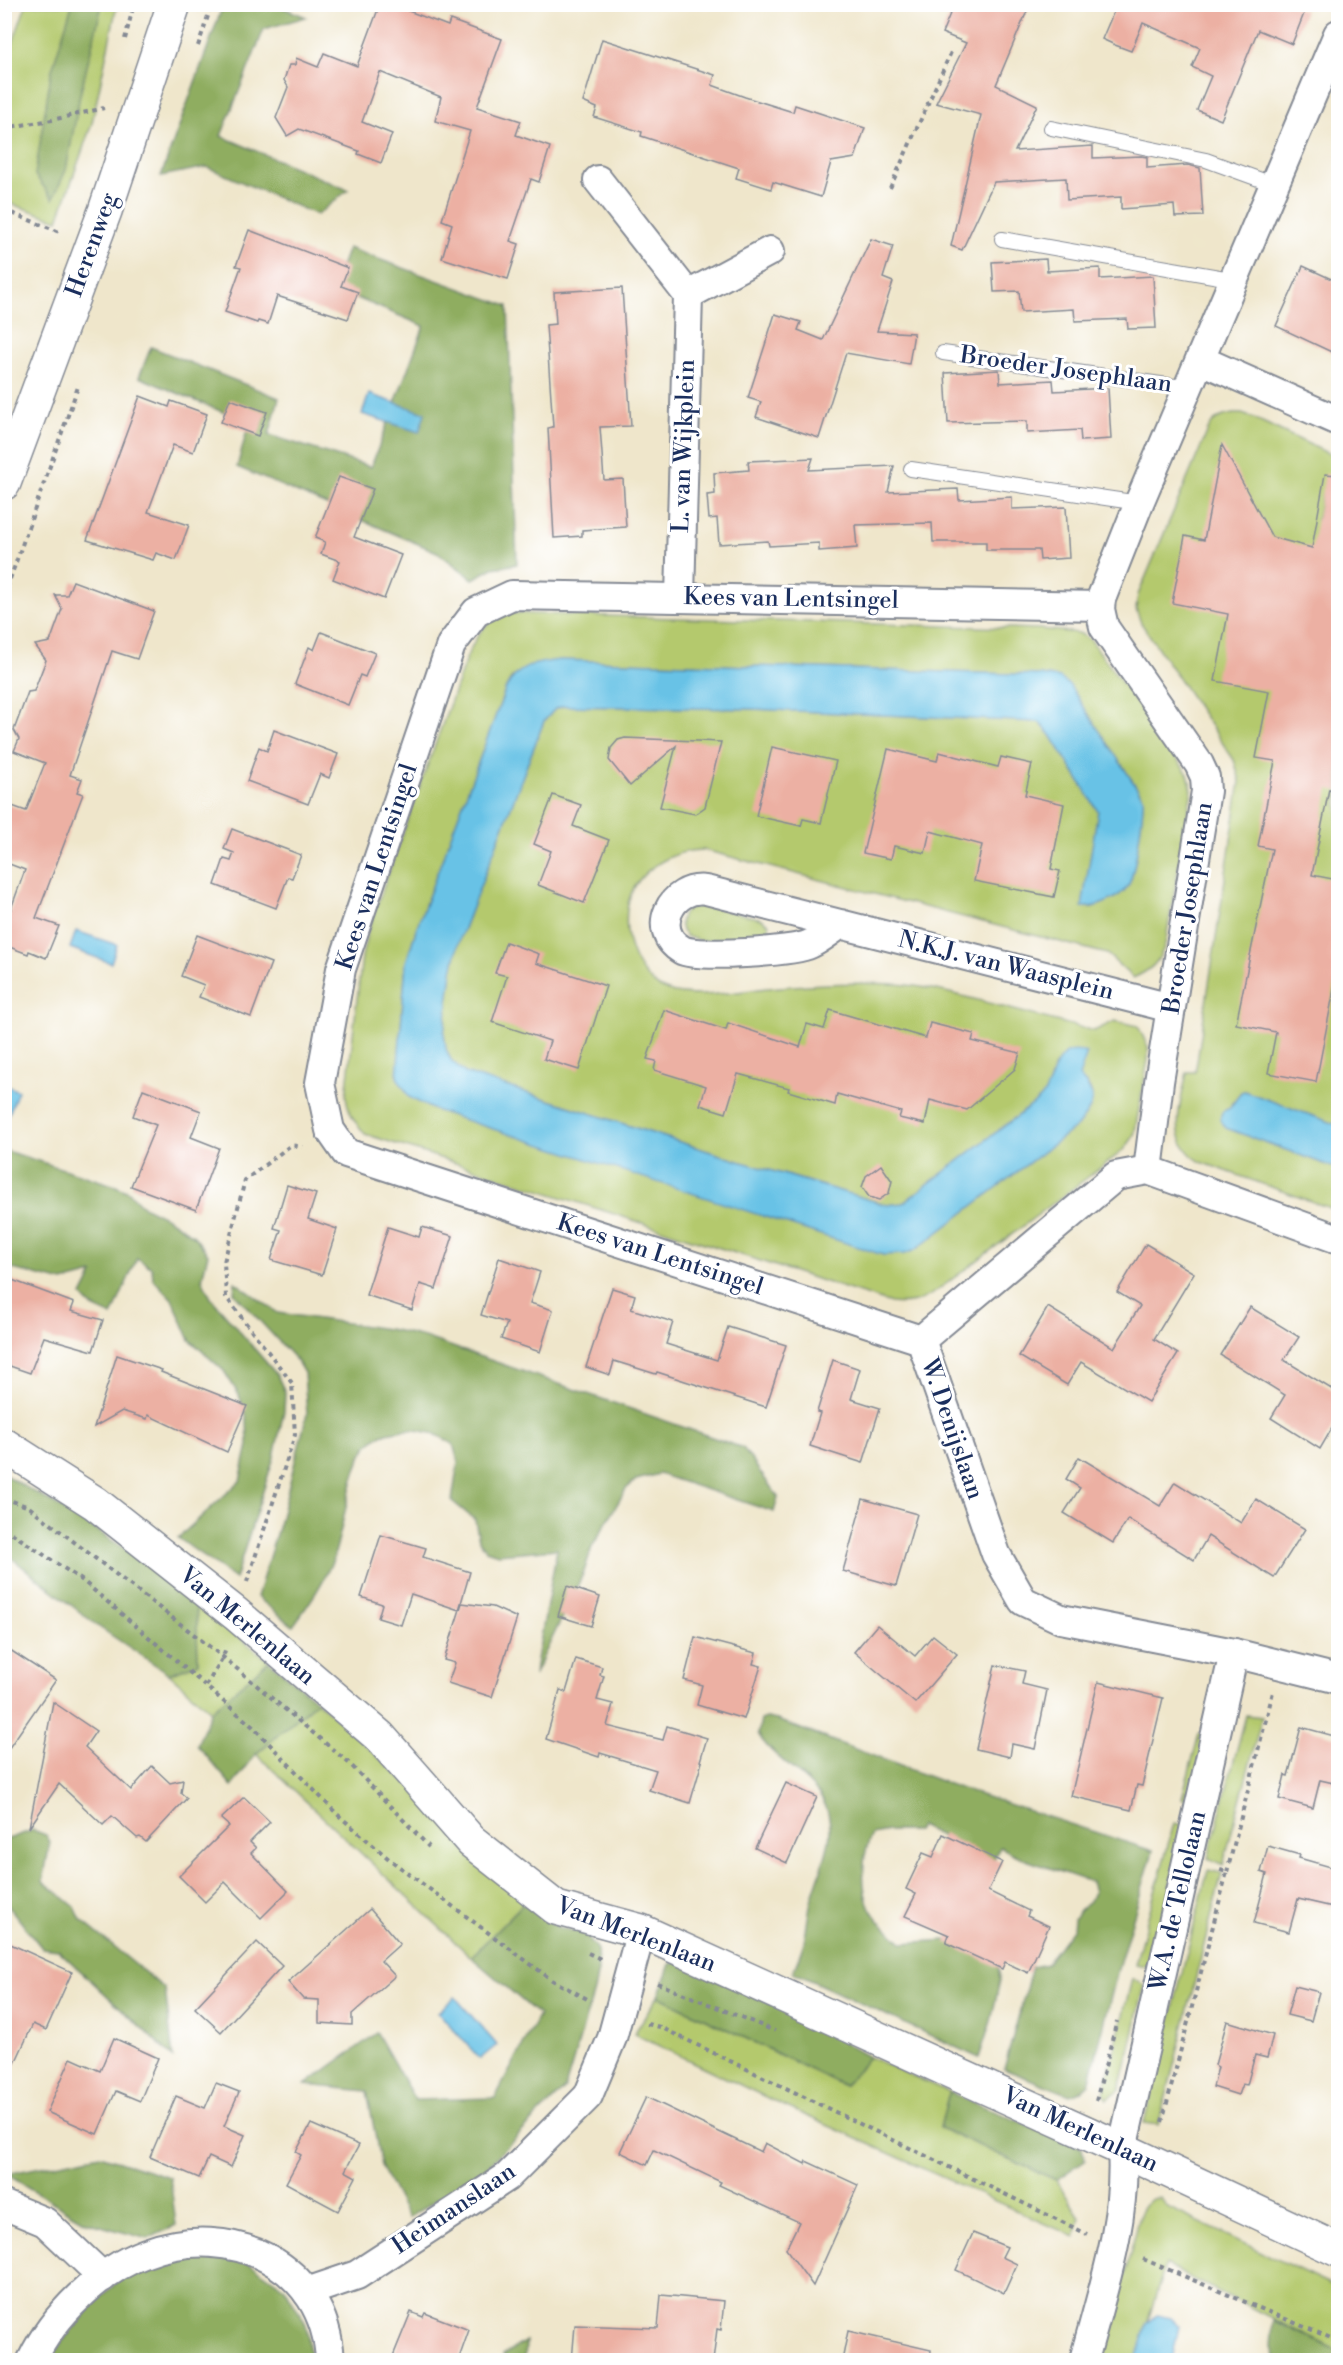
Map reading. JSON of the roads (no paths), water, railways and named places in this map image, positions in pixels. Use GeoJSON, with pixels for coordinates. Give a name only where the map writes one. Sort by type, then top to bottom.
{"type":"FeatureCollection","features":[{"type":"Feature","properties":{"kind":"main road","name":"Herenweg"},"geometry":{"type":"LineString","coordinates":[[4,483],[105,211],[174,4]]}},
{"type":"Feature","properties":{"kind":"main road","name":"Van Merlenlaan"},"geometry":{"type":"LineString","coordinates":[[4,1445],[95,1503],[236,1614],[380,1737],[471,1841],[556,1908],[641,1932],[1122,2149],[1338,2250]]}},
{"type":"Feature","properties":{"kind":"street","name":"Broeder Josephlaan"},"geometry":{"type":"LineString","coordinates":[[1148,1170],[1159,1082],[1205,806],[1205,777],[1199,764],[1104,627],[1100,606],[1103,591],[1139,503],[1236,280],[1338,34]]}},
{"type":"Feature","properties":{"kind":"street"},"geometry":{"type":"LineString","coordinates":[[598,180],[688,295],[770,251]]}},
{"type":"Feature","properties":{"kind":"street","name":"L. van Wijkplein"},"geometry":{"type":"LineString","coordinates":[[680,597],[688,295]]}},
{"type":"Feature","properties":{"kind":"street"},"geometry":{"type":"LineString","coordinates":[[1201,360],[1338,422]]}},
{"type":"Feature","properties":{"kind":"street","name":"Kees van Lentsingel"},"geometry":{"type":"LineString","coordinates":[[921,1340],[346,1153],[330,1130],[320,1083],[341,969],[451,645],[476,612],[512,596],[680,597],[1100,606]]}},
{"type":"Feature","properties":{"kind":"street","name":"N.K.J. van Waasplein"},"geometry":{"type":"LineString","coordinates":[[841,924],[809,945],[792,949],[704,954],[682,951],[674,944],[666,926],[670,907],[676,898],[685,892],[699,889],[841,924],[1171,1008]]}},
{"type":"Feature","properties":{"kind":"street"},"geometry":{"type":"LineString","coordinates":[[1148,1170],[1338,1239]]}},
{"type":"Feature","properties":{"kind":"street","name":"W. Denijslaan"},"geometry":{"type":"LineString","coordinates":[[1148,1170],[1116,1176],[921,1340],[996,1554],[1023,1601],[1061,1619],[1234,1653],[1338,1679]]}},
{"type":"Feature","properties":{"kind":"street","name":"W.A. de Tellolaan"},"geometry":{"type":"LineString","coordinates":[[1084,2361],[1114,2247],[1124,2176],[1122,2149],[1234,1653]]}},
{"type":"Feature","properties":{"kind":"street","name":"Heimanslaan"},"geometry":{"type":"LineString","coordinates":[[307,2292],[357,2275],[507,2178],[588,2096],[612,2038],[641,1932]]}},
{"type":"Feature","properties":{"kind":"street"},"geometry":{"type":"LineString","coordinates":[[4,2205],[45,2222],[103,2277]]}},
{"type":"Feature","properties":{"kind":"street"},"geometry":{"type":"LineString","coordinates":[[32,2361],[50,2331],[67,2311],[103,2277],[146,2252],[197,2243],[229,2245],[255,2250],[279,2264],[307,2292],[325,2328],[330,2361]]}},
{"type":"Feature","properties":{"kind":"lane"},"geometry":{"type":"LineString","coordinates":[[1051,128],[1206,160],[1275,185]]}},
{"type":"Feature","properties":{"kind":"lane"},"geometry":{"type":"LineString","coordinates":[[1002,239],[1236,280]]}},
{"type":"Feature","properties":{"kind":"lane","name":"Broeder Josephlaan"},"geometry":{"type":"LineString","coordinates":[[943,353],[1189,388]]}},
{"type":"Feature","properties":{"kind":"lane"},"geometry":{"type":"LineString","coordinates":[[912,469],[1139,503]]}},
{"type":"Feature","properties":{"kind":"water"},"geometry":{"type":"Polygon","coordinates":[[[369,394],[425,413],[419,432],[362,414],[369,394]]]}},
{"type":"Feature","properties":{"kind":"water"},"geometry":{"type":"Polygon","coordinates":[[[560,660],[1040,675],[1060,678],[1070,686],[1143,797],[1141,828],[1131,880],[1128,886],[1114,898],[1101,904],[1082,907],[1098,811],[1051,735],[1039,722],[752,709],[563,706],[555,709],[544,721],[458,944],[444,1034],[446,1049],[451,1060],[465,1073],[742,1162],[887,1205],[903,1203],[1040,1099],[1060,1058],[1066,1053],[1075,1051],[1087,1053],[1079,1076],[1092,1096],[1088,1112],[1077,1126],[915,1250],[905,1254],[883,1255],[432,1109],[409,1097],[397,1077],[406,962],[417,927],[506,688],[516,674],[528,666],[560,660]]]}},
{"type":"Feature","properties":{"kind":"water"},"geometry":{"type":"Polygon","coordinates":[[[76,931],[117,945],[111,963],[70,948],[76,931]]]}},
{"type":"Feature","properties":{"kind":"water"},"geometry":{"type":"Polygon","coordinates":[[[5,1085],[18,1091],[5,1124],[5,1085]]]}},
{"type":"Feature","properties":{"kind":"water"},"geometry":{"type":"Polygon","coordinates":[[[1244,1091],[1338,1125],[1338,1169],[1226,1128],[1220,1120],[1222,1112],[1230,1108],[1244,1091]]]}},
{"type":"Feature","properties":{"kind":"water"},"geometry":{"type":"Polygon","coordinates":[[[455,1997],[497,2045],[480,2059],[438,2012],[455,1997]]]}},
{"type":"Feature","properties":{"kind":"water"},"geometry":{"type":"Polygon","coordinates":[[[1156,2315],[1171,2318],[1179,2326],[1172,2360],[1136,2360],[1146,2324],[1156,2315]]]}}]}
